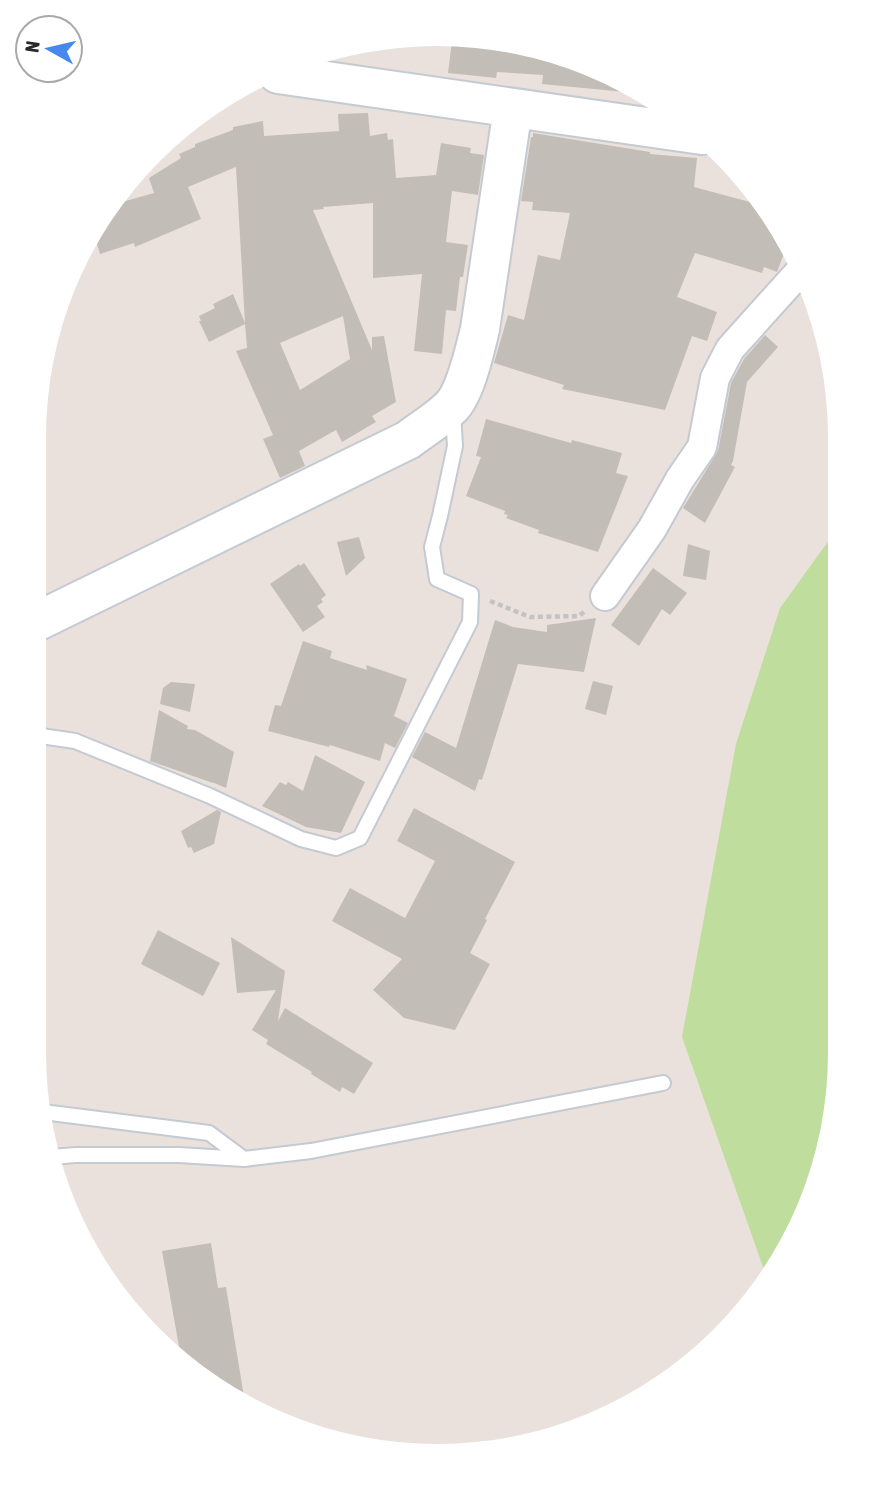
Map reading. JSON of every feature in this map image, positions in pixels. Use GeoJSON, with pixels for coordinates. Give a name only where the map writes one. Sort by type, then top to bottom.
{"type":"FeatureCollection","features":[{"type":"Feature","properties":{"kind":"street"},"geometry":{"type":"LineString","coordinates":[[287,75],[682,132]]}},
{"type":"Feature","properties":{"kind":"street"},"geometry":{"type":"LineString","coordinates":[[46,617],[408,440],[453,405],[474,358],[480,329],[513,108]]}},
{"type":"Feature","properties":{"kind":"street"},"geometry":{"type":"LineString","coordinates":[[605,596],[652,529],[680,479],[702,447],[715,378],[730,349],[794,277]]}},
{"type":"Feature","properties":{"kind":"lane"},"geometry":{"type":"LineString","coordinates":[[46,737],[75,741],[210,796],[301,839],[336,848],[360,838],[470,622],[471,594],[437,579],[432,547],[456,446],[453,405]]}},
{"type":"Feature","properties":{"kind":"lane"},"geometry":{"type":"LineString","coordinates":[[60,1156],[179,1155],[244,1159],[311,1151],[663,1083]]}},
{"type":"Feature","properties":{"kind":"lane"},"geometry":{"type":"LineString","coordinates":[[51,1113],[209,1133],[244,1159]]}},
{"type":"Feature","properties":{"kind":"path"},"geometry":{"type":"LineString","coordinates":[[471,594],[530,617],[579,616],[605,596]]}},
{"type":"Feature","properties":{"kind":"green space"},"geometry":{"type":"Polygon","coordinates":[[[828,542],[828,1078],[821,1128],[808,1178],[788,1225],[764,1269],[682,1037],[736,744],[780,608],[828,542]]]}},
{"type":"Feature","properties":{"kind":"building"},"geometry":{"type":"Polygon","coordinates":[[[451,46],[463,46],[513,53],[563,66],[621,92],[542,84],[543,75],[497,72],[496,78],[448,73],[451,46]]]}},
{"type":"Feature","properties":{"kind":"building"},"geometry":{"type":"Polygon","coordinates":[[[368,113],[370,136],[387,133],[388,140],[393,139],[396,178],[436,175],[441,143],[471,148],[470,153],[484,155],[478,195],[452,191],[446,242],[468,245],[463,277],[460,277],[456,311],[446,310],[442,354],[414,351],[422,274],[373,278],[373,203],[313,210],[372,350],[372,337],[384,336],[396,402],[372,416],[376,422],[342,442],[336,430],[299,451],[305,466],[280,478],[263,439],[273,435],[236,351],[247,348],[245,324],[209,342],[199,321],[199,316],[215,308],[213,304],[233,294],[245,323],[236,167],[188,187],[201,219],[135,247],[134,243],[100,254],[97,243],[124,201],[154,193],[149,178],[181,158],[179,154],[195,147],[195,144],[233,130],[233,127],[263,121],[264,136],[339,131],[338,114],[368,113]],[[343,316],[280,343],[300,390],[350,359],[343,316]]]}},
{"type":"Feature","properties":{"kind":"building"},"geometry":{"type":"Polygon","coordinates":[[[533,133],[650,154],[697,158],[694,187],[750,202],[783,255],[777,272],[764,267],[762,273],[695,253],[677,297],[717,312],[707,341],[692,336],[665,410],[562,389],[564,385],[494,363],[508,315],[524,320],[538,255],[560,260],[570,213],[532,210],[533,202],[521,201],[533,133]]]}},
{"type":"Feature","properties":{"kind":"building"},"geometry":{"type":"Polygon","coordinates":[[[765,335],[778,347],[747,382],[731,465],[735,467],[705,523],[683,508],[718,451],[731,383],[744,359],[765,335]]]}},
{"type":"Feature","properties":{"kind":"building"},"geometry":{"type":"Polygon","coordinates":[[[486,419],[571,443],[572,440],[622,453],[616,473],[628,476],[598,552],[538,533],[539,530],[506,518],[508,515],[504,514],[505,511],[466,496],[481,457],[476,456],[486,419]]]}},
{"type":"Feature","properties":{"kind":"building"},"geometry":{"type":"Polygon","coordinates":[[[359,537],[365,558],[346,576],[337,542],[359,537]]]}},
{"type":"Feature","properties":{"kind":"building"},"geometry":{"type":"Polygon","coordinates":[[[688,544],[710,551],[706,580],[683,576],[688,544]]]}},
{"type":"Feature","properties":{"kind":"building"},"geometry":{"type":"Polygon","coordinates":[[[304,563],[326,595],[321,599],[323,602],[317,606],[325,617],[303,632],[270,584],[304,563]]]}},
{"type":"Feature","properties":{"kind":"building"},"geometry":{"type":"Polygon","coordinates":[[[653,568],[687,593],[670,615],[662,609],[639,646],[611,625],[653,568]]]}},
{"type":"Feature","properties":{"kind":"building"},"geometry":{"type":"Polygon","coordinates":[[[596,618],[584,672],[518,664],[482,780],[479,779],[475,791],[412,757],[425,732],[456,748],[495,620],[513,627],[547,632],[547,625],[596,618]]]}},
{"type":"Feature","properties":{"kind":"building"},"geometry":{"type":"Polygon","coordinates":[[[303,641],[332,651],[330,658],[367,670],[366,665],[407,679],[394,716],[408,723],[395,748],[385,743],[380,761],[330,745],[329,747],[268,731],[275,705],[281,706],[303,641]]]}},
{"type":"Feature","properties":{"kind":"building"},"geometry":{"type":"Polygon","coordinates":[[[593,681],[613,686],[606,715],[585,709],[593,681]]]}},
{"type":"Feature","properties":{"kind":"building"},"geometry":{"type":"Polygon","coordinates":[[[171,682],[195,684],[190,712],[160,704],[163,688],[171,682]]]}},
{"type":"Feature","properties":{"kind":"building"},"geometry":{"type":"Polygon","coordinates":[[[159,710],[188,726],[187,729],[195,730],[234,752],[226,788],[150,761],[159,710]]]}},
{"type":"Feature","properties":{"kind":"building"},"geometry":{"type":"Polygon","coordinates":[[[315,755],[365,782],[341,833],[306,827],[262,806],[280,782],[286,785],[288,782],[303,791],[315,755]]]}},
{"type":"Feature","properties":{"kind":"building"},"geometry":{"type":"Polygon","coordinates":[[[414,808],[515,862],[470,953],[490,964],[455,1030],[404,1018],[373,990],[402,959],[332,921],[350,888],[405,918],[435,861],[397,841],[414,808]]]}},
{"type":"Feature","properties":{"kind":"building"},"geometry":{"type":"Polygon","coordinates":[[[217,810],[221,812],[214,844],[194,853],[191,847],[188,848],[181,831],[217,810]]]}},
{"type":"Feature","properties":{"kind":"building"},"geometry":{"type":"Polygon","coordinates":[[[158,930],[220,963],[203,996],[141,964],[158,930]]]}},
{"type":"Feature","properties":{"kind":"building"},"geometry":{"type":"Polygon","coordinates":[[[231,937],[285,971],[278,1021],[285,1008],[373,1063],[354,1094],[342,1087],[340,1092],[311,1074],[312,1072],[266,1044],[268,1040],[252,1030],[276,990],[237,993],[231,937]]]}},
{"type":"Feature","properties":{"kind":"building"},"geometry":{"type":"Polygon","coordinates":[[[211,1243],[218,1288],[226,1287],[243,1392],[219,1378],[179,1346],[162,1251],[211,1243]]]}}]}
